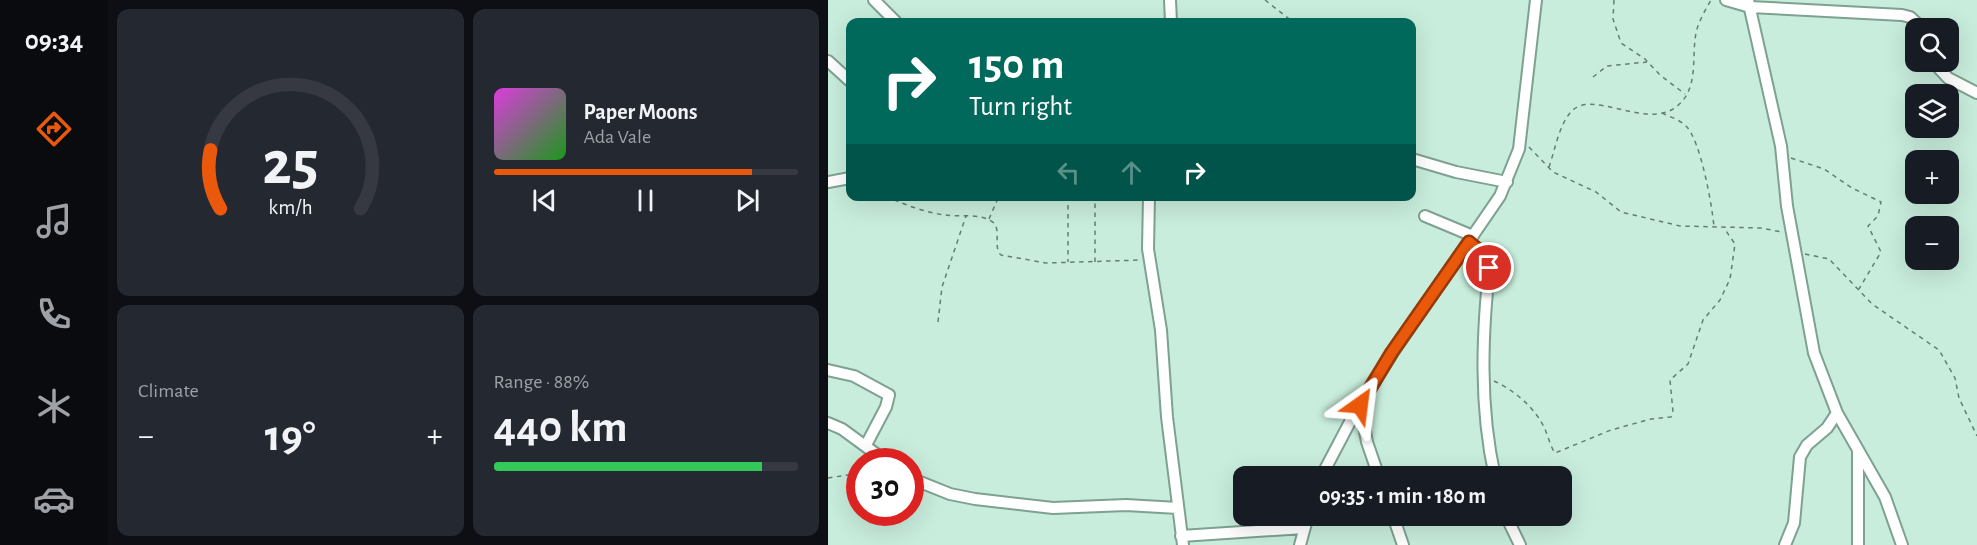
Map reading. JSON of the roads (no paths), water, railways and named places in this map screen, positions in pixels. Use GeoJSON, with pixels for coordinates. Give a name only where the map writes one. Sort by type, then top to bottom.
{"type":"FeatureCollection","features":[{"type":"Feature","properties":{"kind":"street"},"geometry":{"type":"LineString","coordinates":[[874,0],[892,18]]}},
{"type":"Feature","properties":{"kind":"street"},"geometry":{"type":"LineString","coordinates":[[1170,0],[1171,18]]}},
{"type":"Feature","properties":{"kind":"street"},"geometry":{"type":"LineString","coordinates":[[1328,466],[1360,405],[1392,352],[1471,239],[1507,182],[1520,149],[1536,0]]}},
{"type":"Feature","properties":{"kind":"street"},"geometry":{"type":"LineString","coordinates":[[1726,0],[1902,15],[1911,18]]}},
{"type":"Feature","properties":{"kind":"street"},"geometry":{"type":"LineString","coordinates":[[1749,3],[1782,155],[1808,331],[1821,375],[1837,413],[1885,497],[1902,545]]}},
{"type":"Feature","properties":{"kind":"street"},"geometry":{"type":"LineString","coordinates":[[828,61],[846,77]]}},
{"type":"Feature","properties":{"kind":"street"},"geometry":{"type":"LineString","coordinates":[[1942,72],[1948,78],[1977,93]]}},
{"type":"Feature","properties":{"kind":"street"},"geometry":{"type":"LineString","coordinates":[[1416,160],[1456,172],[1507,182]]}},
{"type":"Feature","properties":{"kind":"street"},"geometry":{"type":"LineString","coordinates":[[828,182],[846,179]]}},
{"type":"Feature","properties":{"kind":"street"},"geometry":{"type":"LineString","coordinates":[[1149,201],[1150,260],[1161,330],[1167,417],[1182,541],[1304,528],[1300,545]]}},
{"type":"Feature","properties":{"kind":"street"},"geometry":{"type":"LineString","coordinates":[[1425,216],[1471,239],[1490,261],[1485,301],[1483,377],[1494,466]]}},
{"type":"Feature","properties":{"kind":"street"},"geometry":{"type":"LineString","coordinates":[[828,370],[854,376],[888,395],[886,407],[866,445]]}},
{"type":"Feature","properties":{"kind":"street"},"geometry":{"type":"LineString","coordinates":[[1360,405],[1367,442],[1375,466]]}},
{"type":"Feature","properties":{"kind":"street"},"geometry":{"type":"LineString","coordinates":[[1785,545],[1794,523],[1800,457],[1806,445],[1827,428],[1837,413]]}},
{"type":"Feature","properties":{"kind":"street"},"geometry":{"type":"LineString","coordinates":[[828,423],[842,429],[870,448]]}},
{"type":"Feature","properties":{"kind":"street"},"geometry":{"type":"LineString","coordinates":[[1858,451],[1858,545]]}},
{"type":"Feature","properties":{"kind":"street"},"geometry":{"type":"LineString","coordinates":[[924,484],[950,494],[1053,508],[1126,505],[1178,508]]}},
{"type":"Feature","properties":{"kind":"street"},"geometry":{"type":"LineString","coordinates":[[1396,526],[1403,545]]}},
{"type":"Feature","properties":{"kind":"street"},"geometry":{"type":"LineString","coordinates":[[1511,526],[1520,545]]}}]}
